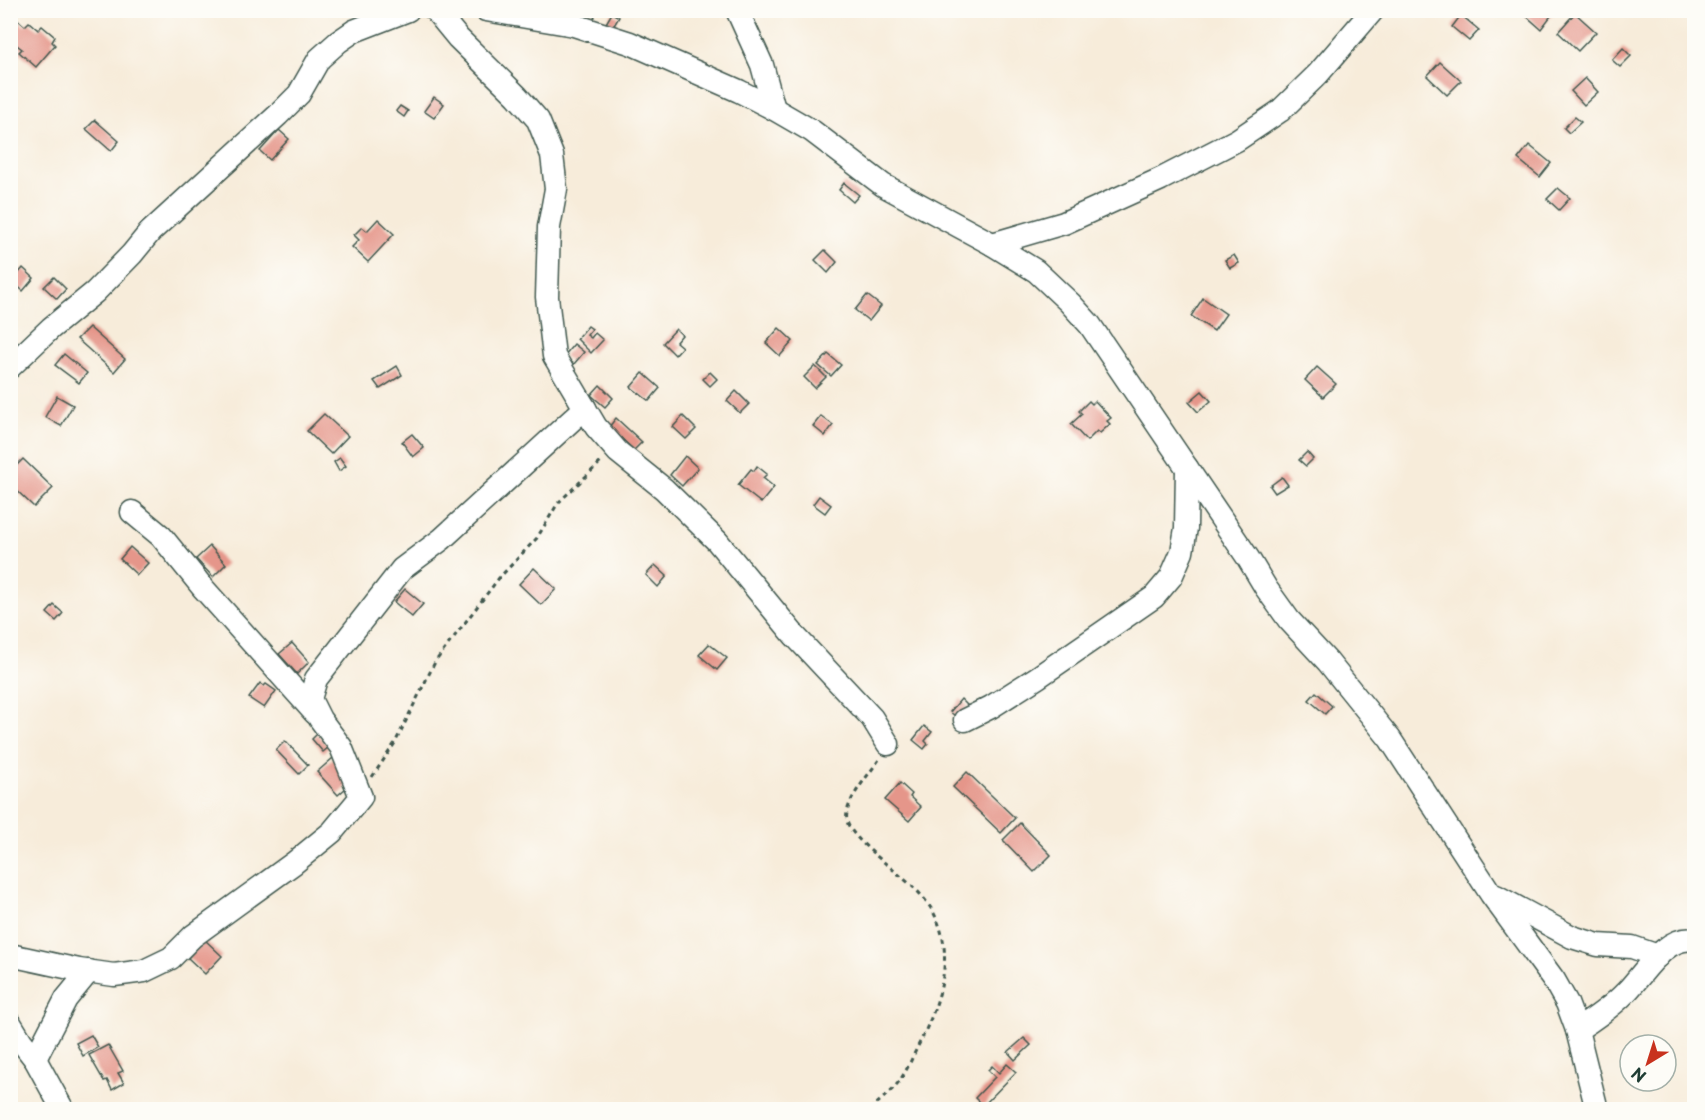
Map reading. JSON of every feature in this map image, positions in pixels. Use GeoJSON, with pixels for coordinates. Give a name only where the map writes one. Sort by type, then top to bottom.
{"type":"FeatureCollection","features":[{"type":"Feature","properties":{"kind":"street"},"geometry":{"type":"LineString","coordinates":[[10,367],[51,328],[95,292],[150,232],[278,116],[299,93],[320,58],[354,31],[408,10]]}},
{"type":"Feature","properties":{"kind":"street"},"geometry":{"type":"LineString","coordinates":[[435,10],[458,38],[517,96],[537,120],[552,155],[556,189],[549,226],[547,297],[554,356],[596,427],[613,447],[664,489],[717,541],[795,636],[872,718],[888,744]]}},
{"type":"Feature","properties":{"kind":"street"},"geometry":{"type":"LineString","coordinates":[[486,10],[574,25],[630,43],[739,91],[812,131],[883,185],[992,244],[1036,271],[1070,303],[1090,325],[1289,620],[1328,662],[1390,739],[1491,894],[1554,980],[1568,1003],[1577,1030],[1597,1110]]}},
{"type":"Feature","properties":{"kind":"street"},"geometry":{"type":"LineString","coordinates":[[737,10],[762,65],[774,109]]}},
{"type":"Feature","properties":{"kind":"street"},"geometry":{"type":"LineString","coordinates":[[992,244],[1064,224],[1161,179],[1237,140],[1280,111],[1318,74],[1373,10]]}},
{"type":"Feature","properties":{"kind":"street"},"geometry":{"type":"LineString","coordinates":[[320,719],[310,699],[316,679],[402,569],[442,539],[585,408]]}},
{"type":"Feature","properties":{"kind":"street"},"geometry":{"type":"LineString","coordinates":[[965,720],[991,707],[1038,677],[1154,597],[1171,577],[1182,552],[1186,528],[1187,468]]}},
{"type":"Feature","properties":{"kind":"street"},"geometry":{"type":"LineString","coordinates":[[10,955],[114,975],[144,971],[171,958],[194,936],[294,863],[332,832],[361,797],[341,747],[320,719],[204,589],[161,536],[132,512]]}},
{"type":"Feature","properties":{"kind":"street"},"geometry":{"type":"LineString","coordinates":[[1491,894],[1572,937],[1598,945],[1632,947],[1658,956]]}},
{"type":"Feature","properties":{"kind":"street"},"geometry":{"type":"LineString","coordinates":[[1577,1030],[1625,993],[1658,956],[1673,944],[1686,939],[1695,940]]}},
{"type":"Feature","properties":{"kind":"street"},"geometry":{"type":"LineString","coordinates":[[35,1059],[66,999],[89,971]]}},
{"type":"Feature","properties":{"kind":"street"},"geometry":{"type":"LineString","coordinates":[[10,1023],[35,1059],[63,1110]]}},
{"type":"Feature","properties":{"kind":"path"},"geometry":{"type":"LineString","coordinates":[[361,797],[376,769],[395,743],[435,662],[499,578],[537,538],[558,503],[613,447]]}},
{"type":"Feature","properties":{"kind":"path"},"geometry":{"type":"LineString","coordinates":[[870,1110],[901,1078],[940,996],[945,969],[944,936],[933,911],[921,894],[855,835],[847,822],[847,808],[888,744]]}},
{"type":"Feature","properties":{"kind":"building"},"geometry":{"type":"Polygon","coordinates":[[[581,10],[595,17],[589,25],[577,16],[581,10]]]}},
{"type":"Feature","properties":{"kind":"building"},"geometry":{"type":"Polygon","coordinates":[[[1525,10],[1553,10],[1554,12],[1541,29],[1523,13],[1525,10]]]}},
{"type":"Feature","properties":{"kind":"building"},"geometry":{"type":"Polygon","coordinates":[[[10,13],[25,26],[29,22],[38,30],[42,26],[55,37],[52,42],[55,45],[36,67],[19,52],[22,49],[14,43],[10,45],[10,13]]]}},
{"type":"Feature","properties":{"kind":"building"},"geometry":{"type":"Polygon","coordinates":[[[612,13],[619,17],[612,29],[605,25],[612,13]]]}},
{"type":"Feature","properties":{"kind":"building"},"geometry":{"type":"Polygon","coordinates":[[[1575,13],[1596,32],[1578,51],[1558,32],[1575,13]]]}},
{"type":"Feature","properties":{"kind":"building"},"geometry":{"type":"Polygon","coordinates":[[[1461,15],[1479,30],[1469,41],[1452,27],[1461,15]]]}},
{"type":"Feature","properties":{"kind":"building"},"geometry":{"type":"Polygon","coordinates":[[[1623,48],[1631,56],[1620,67],[1612,60],[1623,48]]]}},
{"type":"Feature","properties":{"kind":"building"},"geometry":{"type":"Polygon","coordinates":[[[1440,62],[1461,81],[1447,95],[1427,76],[1440,62]]]}},
{"type":"Feature","properties":{"kind":"building"},"geometry":{"type":"Polygon","coordinates":[[[1585,78],[1598,92],[1584,105],[1571,91],[1585,78]]]}},
{"type":"Feature","properties":{"kind":"building"},"geometry":{"type":"Polygon","coordinates":[[[434,97],[444,104],[434,118],[424,111],[434,97]]]}},
{"type":"Feature","properties":{"kind":"building"},"geometry":{"type":"Polygon","coordinates":[[[400,106],[408,111],[404,117],[396,111],[400,106]]]}},
{"type":"Feature","properties":{"kind":"building"},"geometry":{"type":"Polygon","coordinates":[[[1575,117],[1581,122],[1569,133],[1564,128],[1575,117]]]}},
{"type":"Feature","properties":{"kind":"building"},"geometry":{"type":"Polygon","coordinates":[[[95,120],[119,141],[111,151],[86,129],[95,120]]]}},
{"type":"Feature","properties":{"kind":"building"},"geometry":{"type":"Polygon","coordinates":[[[279,130],[289,139],[270,160],[260,151],[279,130]]]}},
{"type":"Feature","properties":{"kind":"building"},"geometry":{"type":"Polygon","coordinates":[[[1529,145],[1551,163],[1540,177],[1518,159],[1529,145]]]}},
{"type":"Feature","properties":{"kind":"building"},"geometry":{"type":"Polygon","coordinates":[[[844,183],[859,195],[853,202],[839,190],[844,183]]]}},
{"type":"Feature","properties":{"kind":"building"},"geometry":{"type":"Polygon","coordinates":[[[1558,188],[1570,198],[1559,210],[1547,199],[1558,188]]]}},
{"type":"Feature","properties":{"kind":"building"},"geometry":{"type":"Polygon","coordinates":[[[378,219],[394,234],[368,262],[352,247],[359,240],[354,235],[362,227],[367,231],[378,219]]]}},
{"type":"Feature","properties":{"kind":"building"},"geometry":{"type":"Polygon","coordinates":[[[825,250],[837,262],[828,273],[815,260],[825,250]]]}},
{"type":"Feature","properties":{"kind":"building"},"geometry":{"type":"Polygon","coordinates":[[[1234,255],[1239,263],[1230,268],[1225,260],[1234,255]]]}},
{"type":"Feature","properties":{"kind":"building"},"geometry":{"type":"Polygon","coordinates":[[[23,268],[34,278],[23,291],[12,281],[23,268]]]}},
{"type":"Feature","properties":{"kind":"building"},"geometry":{"type":"Polygon","coordinates":[[[54,277],[66,289],[57,299],[44,287],[54,277]]]}},
{"type":"Feature","properties":{"kind":"building"},"geometry":{"type":"Polygon","coordinates":[[[867,295],[881,306],[869,321],[855,310],[867,295]]]}},
{"type":"Feature","properties":{"kind":"building"},"geometry":{"type":"Polygon","coordinates":[[[1203,298],[1226,314],[1214,331],[1191,316],[1203,298]]]}},
{"type":"Feature","properties":{"kind":"building"},"geometry":{"type":"Polygon","coordinates":[[[588,326],[592,329],[587,335],[591,338],[595,333],[603,340],[591,353],[577,339],[588,326]]]}},
{"type":"Feature","properties":{"kind":"building"},"geometry":{"type":"Polygon","coordinates":[[[89,327],[125,359],[114,372],[77,339],[89,327]]]}},
{"type":"Feature","properties":{"kind":"building"},"geometry":{"type":"Polygon","coordinates":[[[779,328],[793,341],[780,356],[766,343],[779,328]]]}},
{"type":"Feature","properties":{"kind":"building"},"geometry":{"type":"Polygon","coordinates":[[[676,329],[682,335],[676,342],[682,347],[675,355],[663,343],[676,329]]]}},
{"type":"Feature","properties":{"kind":"building"},"geometry":{"type":"Polygon","coordinates":[[[574,344],[584,352],[574,364],[564,356],[574,344]]]}},
{"type":"Feature","properties":{"kind":"building"},"geometry":{"type":"Polygon","coordinates":[[[64,354],[87,373],[79,383],[55,365],[64,354]]]}},
{"type":"Feature","properties":{"kind":"building"},"geometry":{"type":"Polygon","coordinates":[[[828,354],[841,365],[831,376],[818,365],[828,354]]]}},
{"type":"Feature","properties":{"kind":"building"},"geometry":{"type":"Polygon","coordinates":[[[397,366],[402,375],[380,389],[374,381],[397,366]]]}},
{"type":"Feature","properties":{"kind":"building"},"geometry":{"type":"Polygon","coordinates":[[[815,366],[826,377],[815,388],[804,377],[815,366]]]}},
{"type":"Feature","properties":{"kind":"building"},"geometry":{"type":"Polygon","coordinates":[[[1317,367],[1336,384],[1323,397],[1305,380],[1317,367]]]}},
{"type":"Feature","properties":{"kind":"building"},"geometry":{"type":"Polygon","coordinates":[[[710,372],[717,379],[710,386],[703,379],[710,372]]]}},
{"type":"Feature","properties":{"kind":"building"},"geometry":{"type":"Polygon","coordinates":[[[643,373],[660,388],[649,401],[631,387],[643,373]]]}},
{"type":"Feature","properties":{"kind":"building"},"geometry":{"type":"Polygon","coordinates":[[[600,385],[613,398],[605,407],[591,395],[600,385]]]}},
{"type":"Feature","properties":{"kind":"building"},"geometry":{"type":"Polygon","coordinates":[[[736,391],[749,404],[740,413],[727,401],[736,391]]]}},
{"type":"Feature","properties":{"kind":"building"},"geometry":{"type":"Polygon","coordinates":[[[1202,391],[1211,401],[1198,412],[1189,402],[1202,391]]]}},
{"type":"Feature","properties":{"kind":"building"},"geometry":{"type":"Polygon","coordinates":[[[57,396],[73,405],[61,426],[45,417],[57,396]]]}},
{"type":"Feature","properties":{"kind":"building"},"geometry":{"type":"Polygon","coordinates":[[[1089,401],[1092,404],[1095,401],[1111,418],[1107,421],[1110,424],[1100,433],[1097,431],[1087,441],[1071,424],[1082,414],[1079,411],[1089,401]]]}},
{"type":"Feature","properties":{"kind":"building"},"geometry":{"type":"Polygon","coordinates":[[[324,414],[348,436],[331,454],[307,431],[324,414]]]}},
{"type":"Feature","properties":{"kind":"building"},"geometry":{"type":"Polygon","coordinates":[[[683,416],[696,429],[686,439],[673,427],[683,416]]]}},
{"type":"Feature","properties":{"kind":"building"},"geometry":{"type":"Polygon","coordinates":[[[821,416],[833,425],[825,436],[813,426],[821,416]]]}},
{"type":"Feature","properties":{"kind":"building"},"geometry":{"type":"Polygon","coordinates":[[[616,418],[642,442],[634,450],[609,427],[616,418]]]}},
{"type":"Feature","properties":{"kind":"building"},"geometry":{"type":"Polygon","coordinates":[[[412,434],[424,448],[413,457],[402,442],[412,434]]]}},
{"type":"Feature","properties":{"kind":"building"},"geometry":{"type":"Polygon","coordinates":[[[1307,452],[1313,459],[1306,466],[1299,460],[1307,452]]]}},
{"type":"Feature","properties":{"kind":"building"},"geometry":{"type":"Polygon","coordinates":[[[685,456],[698,468],[682,486],[670,475],[685,456]]]}},
{"type":"Feature","properties":{"kind":"building"},"geometry":{"type":"Polygon","coordinates":[[[340,458],[346,466],[339,471],[334,462],[340,458]]]}},
{"type":"Feature","properties":{"kind":"building"},"geometry":{"type":"Polygon","coordinates":[[[23,459],[53,488],[34,507],[10,484],[10,472],[23,459]]]}},
{"type":"Feature","properties":{"kind":"building"},"geometry":{"type":"Polygon","coordinates":[[[757,466],[767,474],[763,478],[774,487],[761,503],[738,485],[751,469],[754,471],[757,466]]]}},
{"type":"Feature","properties":{"kind":"building"},"geometry":{"type":"Polygon","coordinates":[[[1282,477],[1288,485],[1275,493],[1270,486],[1282,477]]]}},
{"type":"Feature","properties":{"kind":"building"},"geometry":{"type":"Polygon","coordinates":[[[819,496],[831,505],[825,513],[813,504],[819,496]]]}},
{"type":"Feature","properties":{"kind":"building"},"geometry":{"type":"Polygon","coordinates":[[[210,546],[226,564],[213,577],[196,559],[210,546]]]}},
{"type":"Feature","properties":{"kind":"building"},"geometry":{"type":"Polygon","coordinates":[[[130,547],[148,563],[137,575],[120,559],[130,547]]]}},
{"type":"Feature","properties":{"kind":"building"},"geometry":{"type":"Polygon","coordinates":[[[655,565],[667,576],[658,587],[646,575],[655,565]]]}},
{"type":"Feature","properties":{"kind":"building"},"geometry":{"type":"Polygon","coordinates":[[[534,568],[556,589],[541,605],[519,584],[534,568]]]}},
{"type":"Feature","properties":{"kind":"building"},"geometry":{"type":"Polygon","coordinates":[[[405,589],[423,604],[412,617],[394,602],[405,589]]]}},
{"type":"Feature","properties":{"kind":"building"},"geometry":{"type":"Polygon","coordinates":[[[54,605],[63,613],[56,621],[47,613],[54,605]]]}},
{"type":"Feature","properties":{"kind":"building"},"geometry":{"type":"Polygon","coordinates":[[[292,643],[309,662],[297,674],[279,654],[292,643]]]}},
{"type":"Feature","properties":{"kind":"building"},"geometry":{"type":"Polygon","coordinates":[[[709,644],[727,658],[717,670],[699,655],[709,644]]]}},
{"type":"Feature","properties":{"kind":"building"},"geometry":{"type":"Polygon","coordinates":[[[260,683],[276,691],[264,708],[249,698],[260,683]]]}},
{"type":"Feature","properties":{"kind":"building"},"geometry":{"type":"Polygon","coordinates":[[[1316,692],[1332,706],[1325,714],[1309,700],[1316,692]]]}},
{"type":"Feature","properties":{"kind":"building"},"geometry":{"type":"Polygon","coordinates":[[[961,699],[968,706],[958,718],[950,712],[961,699]]]}},
{"type":"Feature","properties":{"kind":"building"},"geometry":{"type":"Polygon","coordinates":[[[924,726],[932,732],[925,741],[928,744],[924,749],[913,740],[924,726]]]}},
{"type":"Feature","properties":{"kind":"building"},"geometry":{"type":"Polygon","coordinates":[[[317,734],[329,747],[323,752],[312,739],[317,734]]]}},
{"type":"Feature","properties":{"kind":"building"},"geometry":{"type":"Polygon","coordinates":[[[285,741],[308,765],[299,774],[276,750],[285,741]]]}},
{"type":"Feature","properties":{"kind":"building"},"geometry":{"type":"Polygon","coordinates":[[[333,758],[354,781],[338,795],[317,772],[333,758]]]}},
{"type":"Feature","properties":{"kind":"building"},"geometry":{"type":"Polygon","coordinates":[[[967,772],[1015,818],[1001,833],[953,787],[967,772]]]}},
{"type":"Feature","properties":{"kind":"building"},"geometry":{"type":"Polygon","coordinates":[[[900,783],[921,807],[909,821],[885,800],[900,783]]]}},
{"type":"Feature","properties":{"kind":"building"},"geometry":{"type":"Polygon","coordinates":[[[1020,823],[1051,855],[1034,872],[1003,840],[1020,823]]]}},
{"type":"Feature","properties":{"kind":"building"},"geometry":{"type":"Polygon","coordinates":[[[205,940],[222,956],[205,974],[188,958],[205,940]]]}},
{"type":"Feature","properties":{"kind":"building"},"geometry":{"type":"Polygon","coordinates":[[[91,1035],[98,1047],[83,1056],[76,1043],[91,1035]]]}},
{"type":"Feature","properties":{"kind":"building"},"geometry":{"type":"Polygon","coordinates":[[[1024,1038],[1031,1045],[1015,1060],[1008,1052],[1024,1038]]]}},
{"type":"Feature","properties":{"kind":"building"},"geometry":{"type":"Polygon","coordinates":[[[108,1045],[123,1071],[118,1073],[124,1083],[112,1090],[89,1055],[108,1045]]]}},
{"type":"Feature","properties":{"kind":"building"},"geometry":{"type":"Polygon","coordinates":[[[1007,1064],[1016,1072],[983,1106],[975,1098],[995,1077],[988,1070],[992,1066],[999,1073],[1007,1064]]]}}]}
